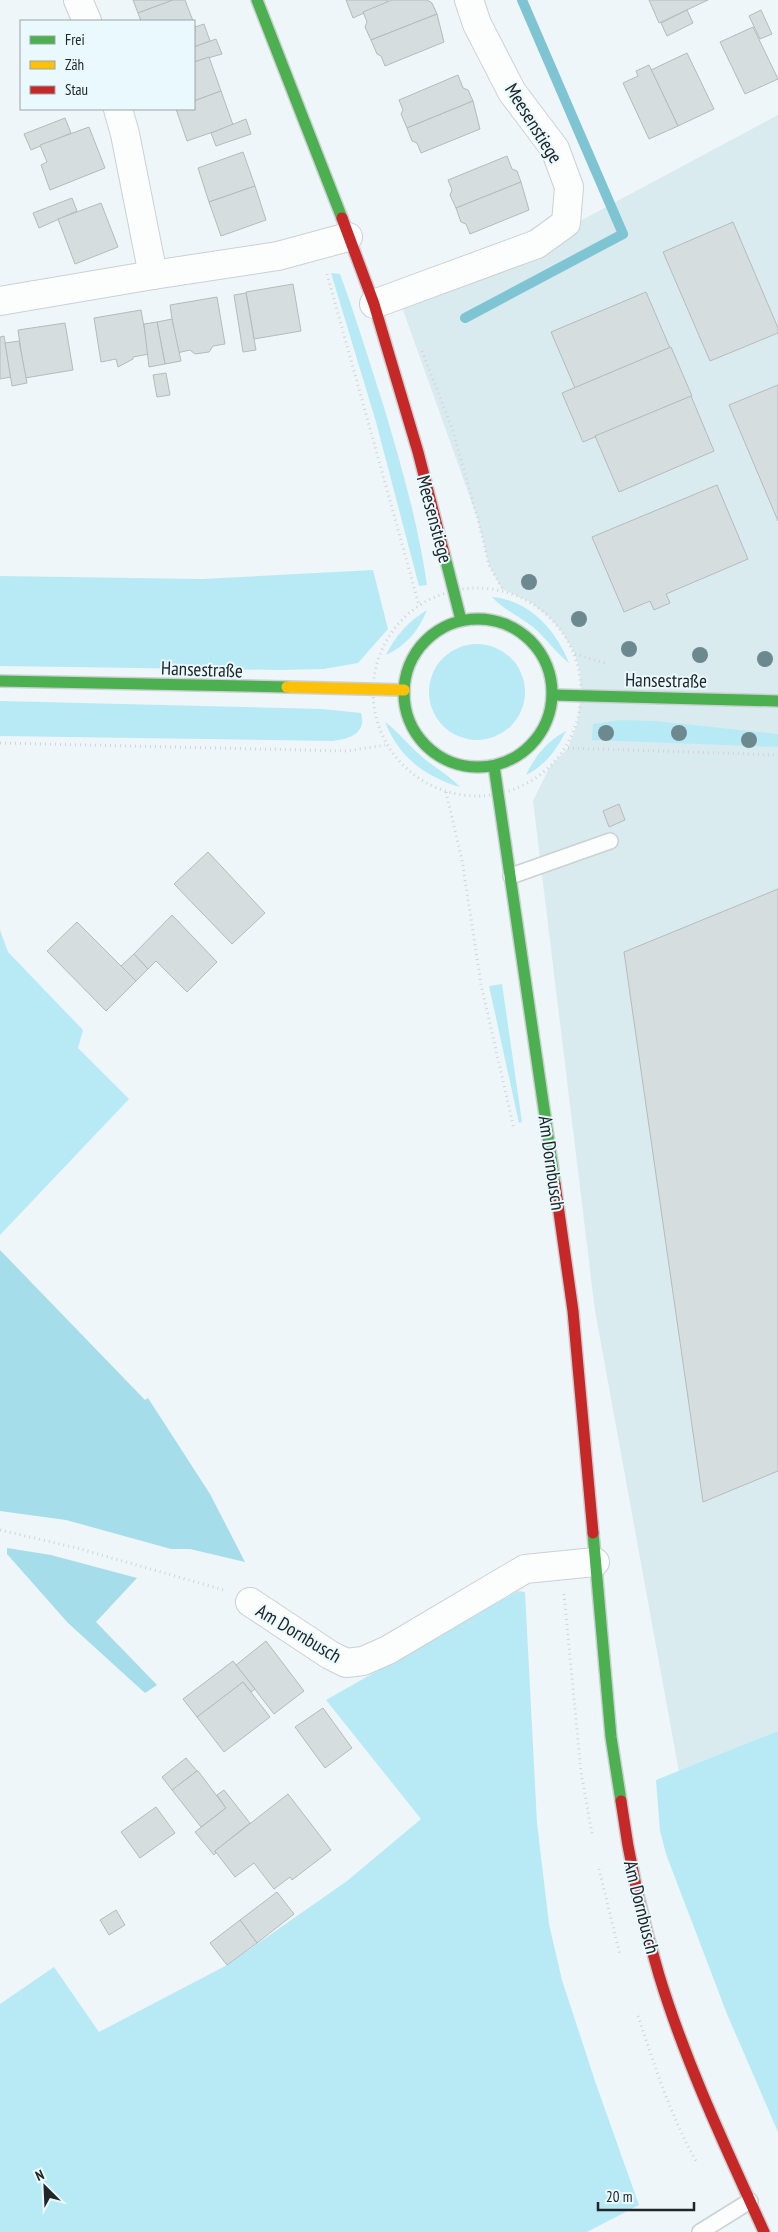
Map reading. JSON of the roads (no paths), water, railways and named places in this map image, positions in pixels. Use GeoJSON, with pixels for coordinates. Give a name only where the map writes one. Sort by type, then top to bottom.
{"type":"FeatureCollection","features":[{"type":"Feature","properties":{"kind":"street"},"geometry":{"type":"LineString","coordinates":[[78,0],[87,20]]}},
{"type":"Feature","properties":{"kind":"street","name":"Meesenstiege"},"geometry":{"type":"LineString","coordinates":[[257,0],[320,157],[374,304],[420,461],[461,620]]}},
{"type":"Feature","properties":{"kind":"street","name":"Meesenstiege"},"geometry":{"type":"LineString","coordinates":[[374,304],[537,244],[566,223],[569,187],[555,150],[512,92],[477,24],[470,0]]}},
{"type":"Feature","properties":{"kind":"street"},"geometry":{"type":"LineString","coordinates":[[118,110],[125,134],[153,274]]}},
{"type":"Feature","properties":{"kind":"street"},"geometry":{"type":"LineString","coordinates":[[0,301],[153,274],[278,256],[348,237]]}},
{"type":"Feature","properties":{"kind":"street"},"geometry":{"type":"LineString","coordinates":[[486,618],[508,624],[528,637],[542,654],[550,673],[553,694],[550,714],[542,731],[530,746],[514,758],[494,766],[476,767],[457,764],[439,756],[423,743],[412,727],[405,708],[404,690],[408,669],[417,650],[431,635],[461,620],[486,618]]}},
{"type":"Feature","properties":{"kind":"street","name":"Hansestraße"},"geometry":{"type":"LineString","coordinates":[[0,681],[404,690]]}},
{"type":"Feature","properties":{"kind":"street","name":"Hansestraße"},"geometry":{"type":"LineString","coordinates":[[553,694],[778,700]]}},
{"type":"Feature","properties":{"kind":"street","name":"Am Dornbusch"},"geometry":{"type":"LineString","coordinates":[[494,766],[573,1311],[611,1737],[628,1851],[665,1992],[704,2098],[764,2232]]}},
{"type":"Feature","properties":{"kind":"street","name":"Am Dornbusch"},"geometry":{"type":"LineString","coordinates":[[250,1602],[330,1655],[346,1662],[363,1661],[388,1650],[525,1569],[595,1562]]}},
{"type":"Feature","properties":{"kind":"lane"},"geometry":{"type":"LineString","coordinates":[[510,876],[610,840]]}},
{"type":"Feature","properties":{"kind":"lane"},"geometry":{"type":"LineString","coordinates":[[700,2232],[750,2201]]}},
{"type":"Feature","properties":{"kind":"waterway"},"geometry":{"type":"LineString","coordinates":[[465,318],[623,234],[522,0]]}}]}
